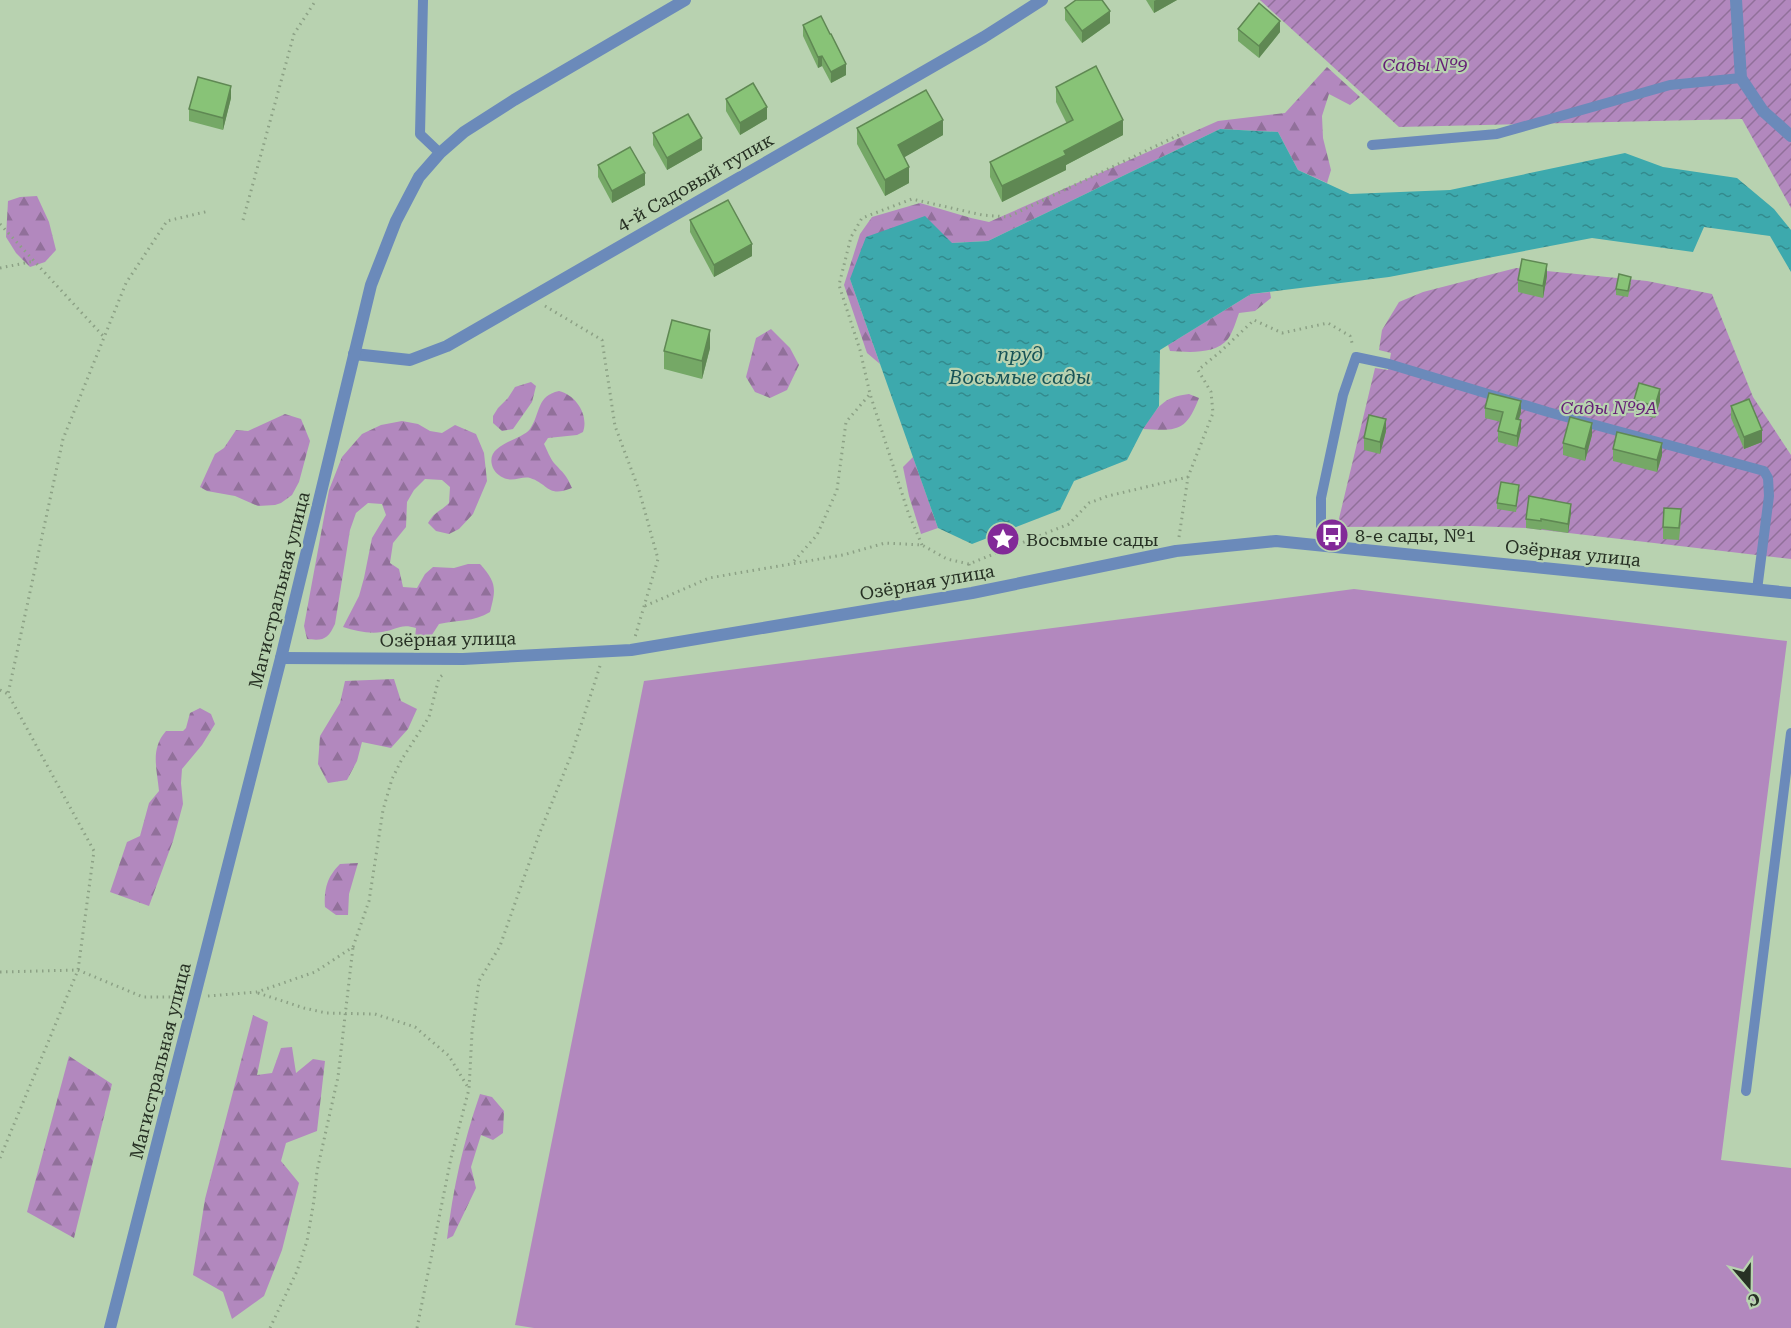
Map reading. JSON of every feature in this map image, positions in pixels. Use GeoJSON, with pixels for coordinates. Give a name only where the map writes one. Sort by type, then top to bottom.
{"type":"FeatureCollection","features":[{"type":"Feature","properties":{"kind":"street","name":"Магистральная улица"},"geometry":{"type":"LineString","coordinates":[[110,1328],[281,658],[371,285],[396,221],[419,177],[440,153],[464,132],[514,100],[685,0]]}},
{"type":"Feature","properties":{"kind":"street","name":"4-й Садовый тупик"},"geometry":{"type":"LineString","coordinates":[[354,354],[410,360],[447,346],[984,37],[1042,0]]}},
{"type":"Feature","properties":{"kind":"street"},"geometry":{"type":"LineString","coordinates":[[1736,0],[1741,78],[1763,111],[1791,136]]}},
{"type":"Feature","properties":{"kind":"street","name":"Озёрная улица"},"geometry":{"type":"LineString","coordinates":[[281,658],[463,659],[631,650],[972,593],[1176,551],[1276,541],[1791,593]]}},
{"type":"Feature","properties":{"kind":"lane"},"geometry":{"type":"LineString","coordinates":[[423,0],[420,134],[440,153]]}},
{"type":"Feature","properties":{"kind":"lane"},"geometry":{"type":"LineString","coordinates":[[1371,145],[1497,134],[1670,85],[1741,78]]}},
{"type":"Feature","properties":{"kind":"lane"},"geometry":{"type":"LineString","coordinates":[[1328,546],[1321,528],[1321,498],[1343,395],[1356,357],[1389,364],[1548,412],[1764,471],[1768,478],[1769,496],[1757,590]]}},
{"type":"Feature","properties":{"kind":"lane"},"geometry":{"type":"LineString","coordinates":[[1746,1091],[1791,733]]}},
{"type":"Feature","properties":{"kind":"path"},"geometry":{"type":"LineString","coordinates":[[243,220],[294,33],[316,0]]}},
{"type":"Feature","properties":{"kind":"path"},"geometry":{"type":"LineString","coordinates":[[1185,132],[1008,217],[982,215],[912,199],[861,218],[851,237],[839,285],[860,350],[870,394],[908,513],[922,544],[946,560],[969,564],[1069,524],[1089,503],[1108,496],[1188,477]]}},
{"type":"Feature","properties":{"kind":"path"},"geometry":{"type":"LineString","coordinates":[[8,694],[63,439],[126,283],[166,221],[209,211]]}},
{"type":"Feature","properties":{"kind":"path"},"geometry":{"type":"LineString","coordinates":[[0,224],[104,337]]}},
{"type":"Feature","properties":{"kind":"path"},"geometry":{"type":"LineString","coordinates":[[0,268],[34,261]]}},
{"type":"Feature","properties":{"kind":"path"},"geometry":{"type":"LineString","coordinates":[[531,297],[602,340],[615,426],[639,490],[658,559],[631,650]]}},
{"type":"Feature","properties":{"kind":"path"},"geometry":{"type":"LineString","coordinates":[[1176,551],[1188,477],[1213,413],[1211,392],[1198,370],[1254,320],[1282,333],[1328,323],[1350,336],[1356,357]]}},
{"type":"Feature","properties":{"kind":"path"},"geometry":{"type":"LineString","coordinates":[[793,563],[817,535],[837,490],[846,422],[870,394]]}},
{"type":"Feature","properties":{"kind":"path"},"geometry":{"type":"LineString","coordinates":[[645,606],[709,578],[843,555],[885,543],[922,544]]}},
{"type":"Feature","properties":{"kind":"path"},"geometry":{"type":"LineString","coordinates":[[417,1328],[451,1158],[469,1089],[472,1033],[479,981],[500,946],[540,831],[572,753],[604,652]]}},
{"type":"Feature","properties":{"kind":"path"},"geometry":{"type":"LineString","coordinates":[[270,1328],[297,1271],[307,1241],[317,1171],[338,1077],[353,947],[369,901],[383,810],[392,779],[429,717],[439,678],[463,659]]}},
{"type":"Feature","properties":{"kind":"path"},"geometry":{"type":"LineString","coordinates":[[0,690],[8,694],[94,851],[78,970],[0,1158]]}},
{"type":"Feature","properties":{"kind":"path"},"geometry":{"type":"LineString","coordinates":[[0,972],[78,970],[143,997],[195,998],[257,992],[315,972],[353,947]]}},
{"type":"Feature","properties":{"kind":"path"},"geometry":{"type":"LineString","coordinates":[[257,992],[326,1013],[375,1014],[416,1027],[449,1056],[469,1089]]}},
{"type":"Feature","properties":{"kind":"green space","name":"Сады №9"},"geometry":{"type":"Polygon","coordinates":[[[1260,0],[1791,0],[1791,208],[1742,119],[1399,127],[1260,0]]]}},
{"type":"Feature","properties":{"kind":"green space"},"geometry":{"type":"Polygon","coordinates":[[[1327,67],[1360,97],[1350,105],[1329,94],[1322,116],[1323,138],[1331,170],[1327,183],[1298,170],[1278,132],[1220,129],[988,241],[952,243],[850,279],[880,364],[867,353],[844,285],[860,234],[872,217],[920,203],[989,222],[1218,121],[1285,113],[1327,67]]]}},
{"type":"Feature","properties":{"kind":"green space"},"geometry":{"type":"Polygon","coordinates":[[[37,196],[49,222],[56,250],[45,262],[30,267],[16,253],[6,237],[8,201],[20,197],[37,196]]]}},
{"type":"Feature","properties":{"kind":"green space","name":"Сады №9А"},"geometry":{"type":"Polygon","coordinates":[[[1516,268],[1647,281],[1712,294],[1753,397],[1791,455],[1791,559],[1526,528],[1337,527],[1375,368],[1388,370],[1391,353],[1379,350],[1382,330],[1399,302],[1423,292],[1516,268]]]}},
{"type":"Feature","properties":{"kind":"green space"},"geometry":{"type":"Polygon","coordinates":[[[1270,292],[1271,298],[1255,311],[1239,313],[1230,336],[1223,344],[1209,350],[1170,351],[1168,345],[1251,294],[1270,292]]]}},
{"type":"Feature","properties":{"kind":"green space"},"geometry":{"type":"Polygon","coordinates":[[[771,329],[790,348],[799,365],[787,390],[770,398],[755,392],[746,377],[756,338],[771,329]]]}},
{"type":"Feature","properties":{"kind":"green space"},"geometry":{"type":"Polygon","coordinates":[[[531,382],[536,386],[532,402],[513,429],[502,431],[493,423],[493,416],[515,387],[531,382]]]}},
{"type":"Feature","properties":{"kind":"green space"},"geometry":{"type":"Polygon","coordinates":[[[559,391],[571,397],[580,407],[584,419],[583,432],[577,435],[548,438],[544,444],[572,488],[553,491],[530,478],[510,479],[495,472],[491,460],[493,453],[530,429],[546,397],[559,391]]]}},
{"type":"Feature","properties":{"kind":"green space"},"geometry":{"type":"Polygon","coordinates":[[[1189,394],[1199,398],[1185,423],[1172,429],[1143,429],[1162,404],[1180,395],[1189,394]]]}},
{"type":"Feature","properties":{"kind":"green space"},"geometry":{"type":"Polygon","coordinates":[[[285,414],[301,419],[310,441],[299,482],[292,495],[275,505],[258,506],[235,496],[207,491],[200,487],[215,454],[224,448],[236,430],[248,431],[285,414]]]}},
{"type":"Feature","properties":{"kind":"green space"},"geometry":{"type":"Polygon","coordinates":[[[402,421],[442,433],[455,425],[476,434],[484,453],[487,481],[473,514],[459,529],[449,534],[436,531],[428,523],[449,503],[450,487],[442,480],[425,479],[414,490],[407,502],[406,527],[393,543],[390,563],[399,569],[403,587],[417,588],[425,574],[433,567],[454,568],[468,564],[480,564],[490,576],[494,586],[490,612],[472,619],[439,624],[428,641],[415,638],[416,628],[411,627],[372,633],[343,627],[359,596],[372,538],[386,515],[382,504],[368,503],[356,513],[350,530],[335,624],[325,638],[307,639],[304,626],[329,490],[342,457],[362,434],[381,425],[402,421]]]}},
{"type":"Feature","properties":{"kind":"green space"},"geometry":{"type":"Polygon","coordinates":[[[913,457],[938,528],[921,534],[903,467],[913,457]]]}},
{"type":"Feature","properties":{"kind":"green space"},"geometry":{"type":"Polygon","coordinates":[[[1354,589],[1787,641],[1721,1160],[1791,1168],[1791,1328],[534,1328],[515,1325],[644,681],[1354,589]]]}},
{"type":"Feature","properties":{"kind":"green space"},"geometry":{"type":"Polygon","coordinates":[[[394,679],[401,701],[417,709],[408,729],[391,748],[362,742],[357,761],[347,780],[328,783],[318,764],[320,736],[340,703],[345,681],[394,679]]]}},
{"type":"Feature","properties":{"kind":"green space"},"geometry":{"type":"Polygon","coordinates":[[[200,708],[211,714],[215,724],[202,745],[182,769],[183,804],[173,841],[149,906],[110,892],[127,842],[140,836],[149,803],[159,791],[156,752],[161,738],[166,731],[183,731],[190,713],[200,708]]]}},
{"type":"Feature","properties":{"kind":"green space"},"geometry":{"type":"Polygon","coordinates":[[[358,863],[349,894],[348,915],[336,915],[325,907],[329,879],[340,864],[358,863]]]}},
{"type":"Feature","properties":{"kind":"green space"},"geometry":{"type":"Polygon","coordinates":[[[253,1015],[268,1022],[257,1075],[272,1073],[281,1048],[292,1047],[296,1073],[313,1059],[325,1061],[317,1131],[286,1143],[281,1161],[299,1183],[282,1250],[264,1296],[232,1319],[223,1292],[193,1275],[205,1199],[253,1015]]]}},
{"type":"Feature","properties":{"kind":"green space"},"geometry":{"type":"Polygon","coordinates":[[[69,1056],[112,1084],[74,1238],[27,1212],[69,1056]]]}},
{"type":"Feature","properties":{"kind":"green space"},"geometry":{"type":"Polygon","coordinates":[[[480,1094],[492,1097],[504,1111],[503,1133],[493,1140],[481,1135],[471,1167],[476,1188],[453,1236],[447,1239],[459,1166],[480,1094]]]}},
{"type":"Feature","properties":{"kind":"water","name":"пруд Восьмые сады"},"geometry":{"type":"Polygon","coordinates":[[[1220,129],[1278,132],[1298,170],[1350,194],[1450,190],[1625,153],[1663,167],[1737,178],[1774,209],[1791,230],[1791,272],[1770,236],[1704,227],[1693,252],[1592,238],[1389,277],[1251,294],[1160,350],[1159,406],[1143,429],[1127,460],[1074,481],[1060,510],[972,544],[938,528],[850,279],[866,237],[925,216],[952,243],[988,241],[1220,129]]]}},
{"type":"Feature","properties":{"kind":"building"},"geometry":{"type":"Polygon","coordinates":[[[1076,0],[1102,0],[1110,11],[1082,31],[1065,8],[1076,0]]]}},
{"type":"Feature","properties":{"kind":"building"},"geometry":{"type":"Polygon","coordinates":[[[1259,3],[1280,21],[1259,46],[1238,29],[1259,3]]]}},
{"type":"Feature","properties":{"kind":"building"},"geometry":{"type":"Polygon","coordinates":[[[821,16],[846,64],[831,72],[822,56],[818,57],[803,25],[821,16]]]}},
{"type":"Feature","properties":{"kind":"building"},"geometry":{"type":"Polygon","coordinates":[[[1096,66],[1123,120],[1064,151],[1066,155],[1002,186],[990,162],[1073,120],[1056,87],[1096,66]]]}},
{"type":"Feature","properties":{"kind":"building"},"geometry":{"type":"Polygon","coordinates":[[[198,77],[231,86],[223,118],[189,109],[198,77]]]}},
{"type":"Feature","properties":{"kind":"building"},"geometry":{"type":"Polygon","coordinates":[[[753,83],[767,107],[740,123],[726,99],[753,83]]]}},
{"type":"Feature","properties":{"kind":"building"},"geometry":{"type":"Polygon","coordinates":[[[926,90],[943,120],[898,145],[909,167],[885,180],[857,128],[926,90]]]}},
{"type":"Feature","properties":{"kind":"building"},"geometry":{"type":"Polygon","coordinates":[[[688,114],[702,138],[667,158],[653,133],[688,114]]]}},
{"type":"Feature","properties":{"kind":"building"},"geometry":{"type":"Polygon","coordinates":[[[630,147],[645,173],[612,191],[598,165],[630,147]]]}},
{"type":"Feature","properties":{"kind":"building"},"geometry":{"type":"Polygon","coordinates":[[[728,200],[752,244],[714,265],[690,220],[728,200]]]}},
{"type":"Feature","properties":{"kind":"building"},"geometry":{"type":"Polygon","coordinates":[[[1522,259],[1547,264],[1543,286],[1518,280],[1522,259]]]}},
{"type":"Feature","properties":{"kind":"building"},"geometry":{"type":"Polygon","coordinates":[[[1619,274],[1631,277],[1628,291],[1616,289],[1619,274]]]}},
{"type":"Feature","properties":{"kind":"building"},"geometry":{"type":"Polygon","coordinates":[[[672,320],[710,330],[702,361],[664,351],[672,320]]]}},
{"type":"Feature","properties":{"kind":"building"},"geometry":{"type":"Polygon","coordinates":[[[1639,383],[1660,389],[1655,406],[1634,400],[1639,383]]]}},
{"type":"Feature","properties":{"kind":"building"},"geometry":{"type":"Polygon","coordinates":[[[1489,393],[1521,401],[1516,419],[1521,420],[1517,436],[1498,431],[1503,412],[1485,408],[1489,393]]]}},
{"type":"Feature","properties":{"kind":"building"},"geometry":{"type":"Polygon","coordinates":[[[1749,399],[1762,430],[1744,437],[1731,406],[1749,399]]]}},
{"type":"Feature","properties":{"kind":"building"},"geometry":{"type":"Polygon","coordinates":[[[1369,415],[1386,419],[1380,442],[1364,438],[1369,415]]]}},
{"type":"Feature","properties":{"kind":"building"},"geometry":{"type":"Polygon","coordinates":[[[1570,417],[1592,423],[1585,449],[1563,443],[1570,417]]]}},
{"type":"Feature","properties":{"kind":"building"},"geometry":{"type":"Polygon","coordinates":[[[1617,432],[1662,443],[1657,460],[1613,449],[1617,432]]]}},
{"type":"Feature","properties":{"kind":"building"},"geometry":{"type":"Polygon","coordinates":[[[1501,482],[1519,485],[1516,506],[1497,503],[1501,482]]]}},
{"type":"Feature","properties":{"kind":"building"},"geometry":{"type":"Polygon","coordinates":[[[1529,496],[1571,504],[1568,524],[1526,519],[1529,496]]]}},
{"type":"Feature","properties":{"kind":"building"},"geometry":{"type":"Polygon","coordinates":[[[1664,508],[1681,509],[1679,528],[1663,527],[1664,508]]]}},
{"type":"Feature","properties":{"kind":"place","name":"8-е сады, №1"},"geometry":{"type":"Point","coordinates":[1332,535]}},
{"type":"Feature","properties":{"kind":"place","name":"Восьмые сады"},"geometry":{"type":"Point","coordinates":[1003,539]}}]}
